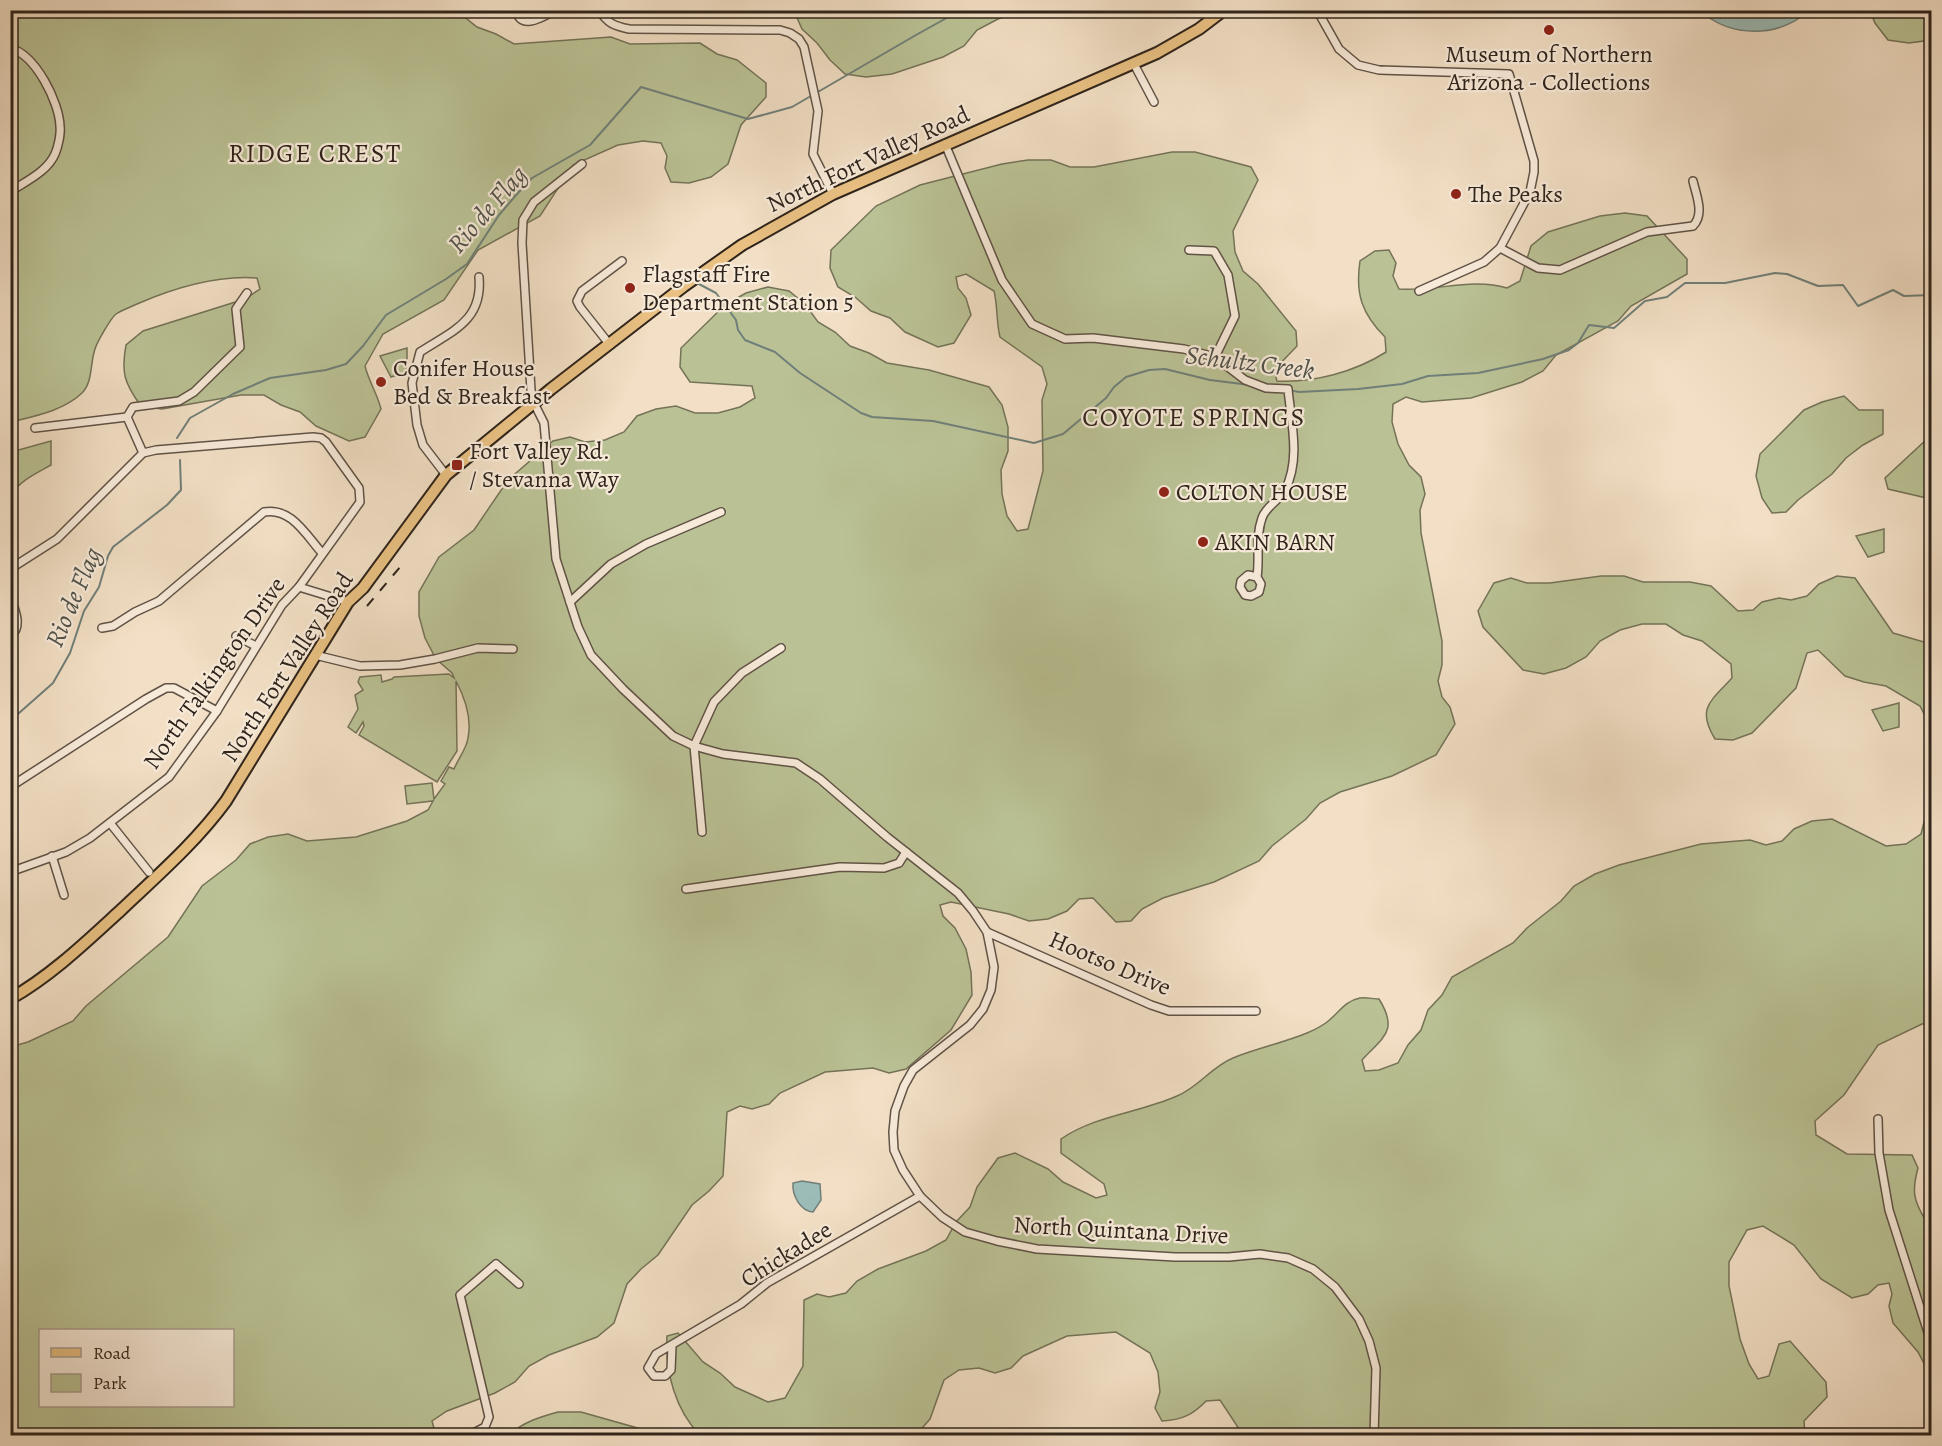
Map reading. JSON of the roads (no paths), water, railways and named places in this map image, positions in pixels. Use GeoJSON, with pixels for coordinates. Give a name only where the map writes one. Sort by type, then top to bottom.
{"type":"FeatureCollection","features":[{"type":"Feature","properties":{"kind":"main road","name":"North Fort Valley Road"},"geometry":{"type":"LineString","coordinates":[[10,999],[70,956],[208,825],[226,801],[348,602],[363,588],[446,475],[534,403],[684,286],[742,245],[833,194],[1157,53],[1218,12]]}},
{"type":"Feature","properties":{"kind":"street"},"geometry":{"type":"LineString","coordinates":[[516,10],[522,21],[529,22],[556,10]]}},
{"type":"Feature","properties":{"kind":"street"},"geometry":{"type":"LineString","coordinates":[[599,10],[606,21],[629,29],[780,30],[799,39],[804,47],[818,111],[813,154],[833,194]]}},
{"type":"Feature","properties":{"kind":"street"},"geometry":{"type":"LineString","coordinates":[[1317,10],[1339,49],[1358,65],[1379,70],[1509,74],[1534,161],[1530,192],[1500,248],[1484,262],[1419,291]]}},
{"type":"Feature","properties":{"kind":"street"},"geometry":{"type":"LineString","coordinates":[[10,48],[32,62],[51,92],[61,127],[56,152],[46,168],[10,192]]}},
{"type":"Feature","properties":{"kind":"street"},"geometry":{"type":"LineString","coordinates":[[1134,64],[1154,102]]}},
{"type":"Feature","properties":{"kind":"street"},"geometry":{"type":"LineString","coordinates":[[945,144],[1002,280],[1032,324],[1065,339],[1093,338],[1184,349],[1215,357],[1245,380],[1266,388],[1288,389],[1294,453],[1293,471],[1284,492],[1263,514],[1257,536],[1259,563],[1257,578]]}},
{"type":"Feature","properties":{"kind":"street","name":"North Quintana Drive"},"geometry":{"type":"LineString","coordinates":[[582,164],[534,202],[523,220],[522,243],[530,371],[534,403],[544,423],[556,559],[578,627],[591,655],[673,736],[694,746],[723,754],[796,763],[820,779],[958,893],[987,933],[994,967],[991,990],[983,1009],[970,1025],[913,1070],[904,1086],[895,1111],[894,1150],[903,1170],[920,1196],[942,1217],[965,1232],[998,1241],[1037,1249],[1175,1257],[1229,1257],[1260,1254],[1288,1258],[1313,1269],[1335,1287],[1359,1319],[1368,1341],[1376,1368],[1374,1436]]}},
{"type":"Feature","properties":{"kind":"street"},"geometry":{"type":"LineString","coordinates":[[1500,248],[1538,268],[1560,270],[1647,232],[1693,226],[1699,217],[1700,209],[1693,181]]}},
{"type":"Feature","properties":{"kind":"street"},"geometry":{"type":"LineString","coordinates":[[1189,250],[1214,251],[1228,275],[1235,316],[1215,357]]}},
{"type":"Feature","properties":{"kind":"street"},"geometry":{"type":"LineString","coordinates":[[610,345],[580,308],[578,301],[582,291],[622,261]]}},
{"type":"Feature","properties":{"kind":"street"},"geometry":{"type":"LineString","coordinates":[[446,475],[423,445],[417,425],[412,383],[420,352],[469,319],[481,294],[479,277]]}},
{"type":"Feature","properties":{"kind":"street"},"geometry":{"type":"LineString","coordinates":[[127,417],[133,406],[179,401],[194,392],[240,347],[236,309],[247,293]]}},
{"type":"Feature","properties":{"kind":"street"},"geometry":{"type":"LineString","coordinates":[[35,428],[127,417]]}},
{"type":"Feature","properties":{"kind":"street"},"geometry":{"type":"LineString","coordinates":[[10,569],[57,539],[143,453],[127,417]]}},
{"type":"Feature","properties":{"kind":"street","name":"North Talkington Drive"},"geometry":{"type":"LineString","coordinates":[[10,872],[74,847],[110,823],[169,777],[217,711],[282,605],[299,587],[360,502],[359,488],[321,438],[143,453]]}},
{"type":"Feature","properties":{"kind":"street"},"geometry":{"type":"LineString","coordinates":[[102,628],[113,626],[159,601],[264,512],[274,510],[289,516],[322,553]]}},
{"type":"Feature","properties":{"kind":"street"},"geometry":{"type":"LineString","coordinates":[[570,602],[611,564],[646,544],[721,512]]}},
{"type":"Feature","properties":{"kind":"street"},"geometry":{"type":"LineString","coordinates":[[299,587],[348,602]]}},
{"type":"Feature","properties":{"kind":"street"},"geometry":{"type":"LineString","coordinates":[[10,594],[19,624],[14,635],[10,637]]}},
{"type":"Feature","properties":{"kind":"street"},"geometry":{"type":"LineString","coordinates":[[236,636],[256,646]]}},
{"type":"Feature","properties":{"kind":"street"},"geometry":{"type":"LineString","coordinates":[[315,655],[360,666],[400,665],[478,648],[513,649]]}},
{"type":"Feature","properties":{"kind":"street"},"geometry":{"type":"LineString","coordinates":[[702,832],[694,746],[714,702],[742,673],[781,648]]}},
{"type":"Feature","properties":{"kind":"street"},"geometry":{"type":"LineString","coordinates":[[10,787],[166,688],[181,690],[217,711]]}},
{"type":"Feature","properties":{"kind":"street"},"geometry":{"type":"LineString","coordinates":[[110,823],[149,872]]}},
{"type":"Feature","properties":{"kind":"street"},"geometry":{"type":"LineString","coordinates":[[686,889],[840,867],[884,868],[899,863],[906,852]]}},
{"type":"Feature","properties":{"kind":"street"},"geometry":{"type":"LineString","coordinates":[[52,856],[64,895]]}},
{"type":"Feature","properties":{"kind":"street","name":"Hootso Drive"},"geometry":{"type":"LineString","coordinates":[[987,933],[1169,1011],[1256,1011]]}},
{"type":"Feature","properties":{"kind":"street"},"geometry":{"type":"LineString","coordinates":[[1878,1119],[1879,1153],[1889,1210],[1932,1345]]}},
{"type":"Feature","properties":{"kind":"street","name":"Chickadee"},"geometry":{"type":"LineString","coordinates":[[672,1346],[671,1370],[665,1376],[654,1376],[648,1368],[657,1354],[741,1304],[767,1283],[920,1196]]}},
{"type":"Feature","properties":{"kind":"street"},"geometry":{"type":"LineString","coordinates":[[468,1436],[485,1428],[489,1417],[460,1295],[496,1264],[519,1284]]}},
{"type":"Feature","properties":{"kind":"water"},"geometry":{"type":"Polygon","coordinates":[[[1700,11],[1809,11],[1783,26],[1754,31],[1726,26],[1700,11]]]}},
{"type":"Feature","properties":{"kind":"water"},"geometry":{"type":"Polygon","coordinates":[[[802,1181],[820,1184],[821,1200],[813,1212],[804,1209],[795,1197],[793,1183],[802,1181]]]}},
{"type":"Feature","properties":{"kind":"waterway","name":"Rio de Flag"},"geometry":{"type":"LineString","coordinates":[[177,438],[190,418],[233,394],[270,378],[326,370],[346,364],[386,315],[467,264],[499,215],[532,178],[590,145],[641,87],[748,119],[792,107],[961,10]]}},
{"type":"Feature","properties":{"kind":"waterway","name":"Schultz Creek"},"geometry":{"type":"LineString","coordinates":[[1289,390],[1299,392],[1358,389],[1402,384],[1428,376],[1478,373],[1543,359],[1569,350],[1578,343],[1589,325],[1614,328],[1645,301],[1667,297],[1685,283],[1725,283],[1775,273],[1787,274],[1818,286],[1843,285],[1858,306],[1893,290],[1904,296],[1932,295]]}},
{"type":"Feature","properties":{"kind":"waterway","name":"Schultz Creek"},"geometry":{"type":"LineString","coordinates":[[697,283],[716,293],[736,320],[738,330],[745,340],[775,352],[800,373],[861,413],[872,417],[933,421],[1034,443],[1063,434],[1106,398],[1126,377],[1149,370],[1165,369],[1210,380],[1250,385]]}},
{"type":"Feature","properties":{"kind":"waterway","name":"Rio de Flag"},"geometry":{"type":"LineString","coordinates":[[10,721],[53,683],[70,653],[84,611],[99,587],[113,547],[167,505],[181,490],[180,460]]}},
{"type":"Feature","properties":{"kind":"railway"},"geometry":{"type":"LineString","coordinates":[[367,606],[401,566]]}},
{"type":"Feature","properties":{"kind":"place","name":"Museum of Northern Arizona - Collections"},"geometry":{"type":"Point","coordinates":[1549,30]}},
{"type":"Feature","properties":{"kind":"place","name":"The Peaks"},"geometry":{"type":"Point","coordinates":[1456,194]}},
{"type":"Feature","properties":{"kind":"place","name":"Flagstaff Fire Department Station 5"},"geometry":{"type":"Point","coordinates":[630,288]}},
{"type":"Feature","properties":{"kind":"place","name":"Conifer House Bed & Breakfast"},"geometry":{"type":"Point","coordinates":[381,382]}},
{"type":"Feature","properties":{"kind":"place","name":"Fort Valley Rd. / Stevanna Way"},"geometry":{"type":"Point","coordinates":[457,465]}},
{"type":"Feature","properties":{"kind":"place","name":"COLTON HOUSE"},"geometry":{"type":"Point","coordinates":[1164,492]}},
{"type":"Feature","properties":{"kind":"place","name":"AKIN BARN"},"geometry":{"type":"Point","coordinates":[1203,542]}},
{"type":"Feature","properties":{"kind":"district","name":"RIDGE CREST"},"geometry":{"type":"Point","coordinates":[315,153]}},
{"type":"Feature","properties":{"kind":"district","name":"COYOTE SPRINGS"},"geometry":{"type":"Point","coordinates":[1194,417]}}]}
